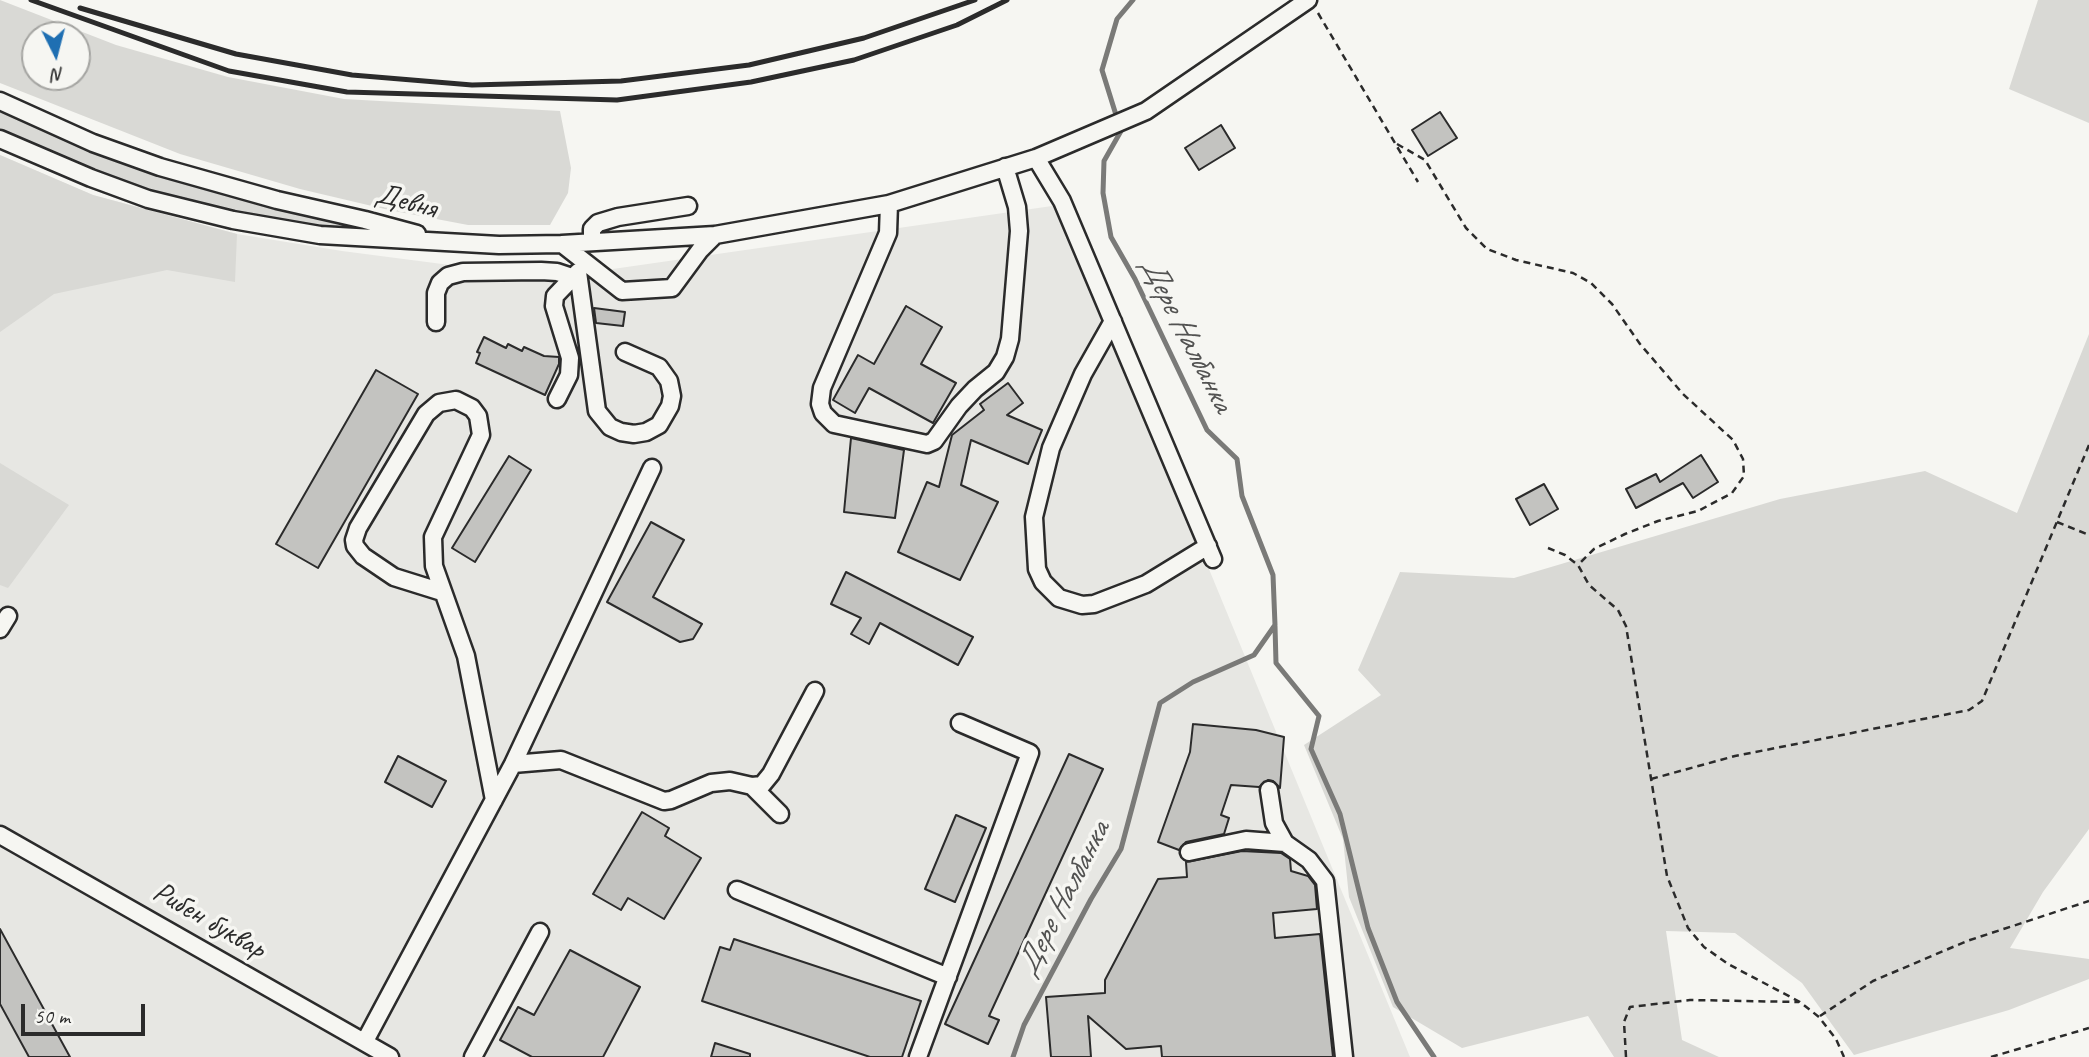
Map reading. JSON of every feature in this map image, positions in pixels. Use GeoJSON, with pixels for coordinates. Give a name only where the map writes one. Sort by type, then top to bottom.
{"type":"FeatureCollection","features":[{"type":"Feature","properties":{"kind":"street"},"geometry":{"type":"LineString","coordinates":[[443,241],[499,245],[562,244],[715,235],[889,204],[1036,158],[1146,111],[1313,6]]}},
{"type":"Feature","properties":{"kind":"street","name":"Девня"},"geometry":{"type":"LineString","coordinates":[[0,101],[93,143],[160,167],[277,200],[443,241]]}},
{"type":"Feature","properties":{"kind":"street","name":"Девня"},"geometry":{"type":"LineString","coordinates":[[0,139],[148,199],[233,220],[320,235],[443,241]]}},
{"type":"Feature","properties":{"kind":"street"},"geometry":{"type":"LineString","coordinates":[[1036,158],[1062,201],[1113,321],[1211,552],[1146,584],[1094,604],[1082,605],[1059,598],[1042,582],[1037,569],[1034,517],[1051,448],[1083,374],[1113,321]]}},
{"type":"Feature","properties":{"kind":"street"},"geometry":{"type":"LineString","coordinates":[[889,204],[888,233],[822,388],[820,404],[823,412],[834,424],[927,444],[934,441],[967,397],[996,372],[1005,357],[1010,339],[1019,232],[1017,207],[1006,167]]}},
{"type":"Feature","properties":{"kind":"street"},"geometry":{"type":"LineString","coordinates":[[592,242],[592,229],[598,223],[618,216],[688,206]]}},
{"type":"Feature","properties":{"kind":"street"},"geometry":{"type":"LineString","coordinates":[[436,322],[436,293],[440,283],[448,276],[463,272],[579,271],[622,291],[672,288],[700,250],[715,235]]}},
{"type":"Feature","properties":{"kind":"street"},"geometry":{"type":"LineString","coordinates":[[562,244],[579,271],[597,411],[610,427],[634,434],[653,429],[666,416],[670,406],[671,388],[665,373],[659,367],[625,352]]}},
{"type":"Feature","properties":{"kind":"street"},"geometry":{"type":"LineString","coordinates":[[557,399],[569,375],[570,358],[554,306],[555,296],[579,271]]}},
{"type":"Feature","properties":{"kind":"street"},"geometry":{"type":"LineString","coordinates":[[442,592],[394,577],[363,556],[354,540],[358,528],[426,414],[439,403],[456,400],[472,408],[478,416],[481,435],[433,537],[434,566],[466,656],[494,800]]}},
{"type":"Feature","properties":{"kind":"street"},"geometry":{"type":"LineString","coordinates":[[365,1041],[513,764],[652,468]]}},
{"type":"Feature","properties":{"kind":"street"},"geometry":{"type":"LineString","coordinates":[[513,764],[561,760],[664,801],[711,783],[730,781],[752,786],[762,785],[771,774],[815,691]]}},
{"type":"Feature","properties":{"kind":"street"},"geometry":{"type":"LineString","coordinates":[[919,1057],[1030,753],[961,723]]}},
{"type":"Feature","properties":{"kind":"street"},"geometry":{"type":"LineString","coordinates":[[752,786],[766,797],[780,814]]}},
{"type":"Feature","properties":{"kind":"street"},"geometry":{"type":"LineString","coordinates":[[1269,790],[1274,823],[1285,843],[1309,860],[1325,881],[1344,1057]]}},
{"type":"Feature","properties":{"kind":"street","name":"Рибен буквар"},"geometry":{"type":"LineString","coordinates":[[0,835],[390,1057]]}},
{"type":"Feature","properties":{"kind":"street"},"geometry":{"type":"LineString","coordinates":[[1189,852],[1246,839],[1285,843]]}},
{"type":"Feature","properties":{"kind":"street"},"geometry":{"type":"LineString","coordinates":[[737,890],[948,976]]}},
{"type":"Feature","properties":{"kind":"street"},"geometry":{"type":"LineString","coordinates":[[474,1057],[540,932]]}},
{"type":"Feature","properties":{"kind":"path"},"geometry":{"type":"LineString","coordinates":[[1313,6],[1418,182]]}},
{"type":"Feature","properties":{"kind":"path"},"geometry":{"type":"LineString","coordinates":[[1397,144],[1424,160],[1466,228],[1487,249],[1516,260],[1573,272],[1591,283],[1612,304],[1640,344],[1683,394],[1733,440],[1743,459],[1744,476],[1732,493],[1698,511],[1658,521],[1625,534],[1594,549],[1578,565]]}},
{"type":"Feature","properties":{"kind":"path"},"geometry":{"type":"LineString","coordinates":[[1651,779],[1735,755],[1969,710],[1982,701],[2089,445]]}},
{"type":"Feature","properties":{"kind":"path"},"geometry":{"type":"LineString","coordinates":[[2056,521],[2089,535]]}},
{"type":"Feature","properties":{"kind":"path"},"geometry":{"type":"LineString","coordinates":[[1548,548],[1565,555],[1578,565],[1589,585],[1618,610],[1626,626],[1667,876],[1688,928],[1704,947],[1728,964],[1800,1002],[1819,1017],[1836,1039],[1844,1057]]}},
{"type":"Feature","properties":{"kind":"path"},"geometry":{"type":"LineString","coordinates":[[1819,1017],[1873,981],[1967,941],[2089,901]]}},
{"type":"Feature","properties":{"kind":"path"},"geometry":{"type":"LineString","coordinates":[[1626,1057],[1624,1022],[1630,1007],[1690,1000],[1800,1002]]}},
{"type":"Feature","properties":{"kind":"path"},"geometry":{"type":"LineString","coordinates":[[1991,1057],[2089,1028]]}},
{"type":"Feature","properties":{"kind":"shaded area"},"geometry":{"type":"Polygon","coordinates":[[[0,0],[54,21],[21,21],[21,91],[91,91],[91,35],[228,77],[344,99],[560,111],[571,168],[568,193],[550,225],[468,225],[300,189],[180,154],[0,83],[0,0]]]}},
{"type":"Feature","properties":{"kind":"shaded area"},"geometry":{"type":"Polygon","coordinates":[[[2038,0],[2089,0],[2089,123],[2009,89],[2038,0]]]}},
{"type":"Feature","properties":{"kind":"shaded area"},"geometry":{"type":"Polygon","coordinates":[[[0,101],[93,143],[443,241],[365,238],[148,199],[0,139],[0,101]]]}},
{"type":"Feature","properties":{"kind":"shaded area"},"geometry":{"type":"Polygon","coordinates":[[[0,155],[93,195],[237,234],[342,251],[550,278],[1059,205],[1410,1057],[0,1057],[0,155]]]}},
{"type":"Feature","properties":{"kind":"shaded area"},"geometry":{"type":"Polygon","coordinates":[[[0,155],[93,195],[237,234],[235,282],[167,270],[54,294],[0,332],[0,155]]]}},
{"type":"Feature","properties":{"kind":"shaded area"},"geometry":{"type":"Polygon","coordinates":[[[2089,334],[2089,829],[2043,892],[2010,948],[2089,959],[2089,979],[2009,1010],[1854,1055],[1802,983],[1735,933],[1666,931],[1682,1040],[1719,1057],[1614,1057],[1588,1016],[1462,1048],[1393,1007],[1349,897],[1343,839],[1304,745],[1381,695],[1358,670],[1400,572],[1514,578],[1780,499],[1925,471],[2017,513],[2089,334]]]}},
{"type":"Feature","properties":{"kind":"shaded area"},"geometry":{"type":"Polygon","coordinates":[[[0,463],[69,505],[8,588],[0,585],[0,463]]]}},
{"type":"Feature","properties":{"kind":"shaded area"},"geometry":{"type":"Polygon","coordinates":[[[0,1006],[29,1057],[0,1057],[0,1006]]]}},
{"type":"Feature","properties":{"kind":"building"},"geometry":{"type":"Polygon","coordinates":[[[1440,112],[1457,138],[1428,156],[1412,130],[1440,112]]]}},
{"type":"Feature","properties":{"kind":"building"},"geometry":{"type":"Polygon","coordinates":[[[1221,125],[1235,148],[1199,170],[1185,148],[1221,125]]]}},
{"type":"Feature","properties":{"kind":"building"},"geometry":{"type":"Polygon","coordinates":[[[906,306],[942,327],[921,364],[956,383],[933,423],[869,388],[855,413],[833,400],[858,355],[874,364],[906,306]]]}},
{"type":"Feature","properties":{"kind":"building"},"geometry":{"type":"Polygon","coordinates":[[[594,308],[625,312],[623,326],[596,323],[594,308]]]}},
{"type":"Feature","properties":{"kind":"building"},"geometry":{"type":"Polygon","coordinates":[[[484,337],[506,348],[508,344],[522,351],[524,347],[544,356],[559,357],[559,364],[545,395],[476,363],[480,353],[477,352],[484,337]]]}},
{"type":"Feature","properties":{"kind":"building"},"geometry":{"type":"Polygon","coordinates":[[[376,370],[418,394],[318,568],[276,544],[376,370]]]}},
{"type":"Feature","properties":{"kind":"building"},"geometry":{"type":"Polygon","coordinates":[[[1008,383],[1023,403],[1007,415],[1042,430],[1028,464],[971,440],[961,485],[998,502],[960,580],[898,552],[927,482],[939,487],[952,435],[984,410],[980,404],[1008,383]]]}},
{"type":"Feature","properties":{"kind":"building"},"geometry":{"type":"Polygon","coordinates":[[[851,438],[904,450],[895,518],[844,512],[851,438]]]}},
{"type":"Feature","properties":{"kind":"building"},"geometry":{"type":"Polygon","coordinates":[[[1701,455],[1718,482],[1693,498],[1683,483],[1636,508],[1626,489],[1656,474],[1660,482],[1701,455]]]}},
{"type":"Feature","properties":{"kind":"building"},"geometry":{"type":"Polygon","coordinates":[[[509,456],[531,470],[475,562],[452,548],[509,456]]]}},
{"type":"Feature","properties":{"kind":"building"},"geometry":{"type":"Polygon","coordinates":[[[1544,484],[1558,509],[1530,525],[1516,499],[1544,484]]]}},
{"type":"Feature","properties":{"kind":"building"},"geometry":{"type":"Polygon","coordinates":[[[651,522],[684,540],[653,597],[702,624],[693,639],[680,642],[607,602],[651,522]]]}},
{"type":"Feature","properties":{"kind":"building"},"geometry":{"type":"Polygon","coordinates":[[[846,572],[973,637],[958,665],[880,623],[869,644],[851,634],[861,618],[831,604],[846,572]]]}},
{"type":"Feature","properties":{"kind":"building"},"geometry":{"type":"Polygon","coordinates":[[[1193,724],[1256,730],[1284,737],[1280,788],[1268,780],[1259,787],[1231,785],[1221,815],[1229,818],[1224,834],[1186,842],[1179,850],[1158,842],[1190,752],[1193,724]]]}},
{"type":"Feature","properties":{"kind":"building"},"geometry":{"type":"Polygon","coordinates":[[[1069,754],[1103,769],[989,1016],[999,1020],[988,1044],[945,1024],[1069,754]]]}},
{"type":"Feature","properties":{"kind":"building"},"geometry":{"type":"Polygon","coordinates":[[[398,756],[446,781],[432,807],[385,782],[398,756]]]}},
{"type":"Feature","properties":{"kind":"building"},"geometry":{"type":"Polygon","coordinates":[[[642,812],[669,828],[665,836],[701,858],[664,919],[628,898],[621,910],[593,894],[642,812]]]}},
{"type":"Feature","properties":{"kind":"building"},"geometry":{"type":"Polygon","coordinates":[[[956,815],[986,828],[955,902],[925,889],[956,815]]]}},
{"type":"Feature","properties":{"kind":"building"},"geometry":{"type":"Polygon","coordinates":[[[1242,851],[1281,853],[1290,859],[1291,871],[1308,876],[1315,885],[1317,909],[1273,913],[1275,938],[1320,934],[1333,1057],[1162,1057],[1161,1046],[1126,1049],[1088,1016],[1091,1057],[1051,1057],[1046,997],[1105,993],[1105,980],[1158,879],[1187,877],[1186,862],[1242,851]]]}},
{"type":"Feature","properties":{"kind":"building"},"geometry":{"type":"Polygon","coordinates":[[[0,929],[70,1057],[29,1057],[0,1004],[0,929]]]}},
{"type":"Feature","properties":{"kind":"building"},"geometry":{"type":"Polygon","coordinates":[[[734,939],[921,1001],[902,1057],[870,1057],[702,1001],[720,947],[730,950],[734,939]]]}},
{"type":"Feature","properties":{"kind":"building"},"geometry":{"type":"Polygon","coordinates":[[[570,950],[640,987],[603,1057],[532,1057],[500,1040],[518,1007],[534,1015],[570,950]]]}},
{"type":"Feature","properties":{"kind":"building"},"geometry":{"type":"Polygon","coordinates":[[[715,1043],[750,1054],[750,1057],[711,1057],[715,1043]]]}},
{"type":"Feature","properties":{"kind":"waterway","name":"Дере Налбанка"},"geometry":{"type":"LineString","coordinates":[[1013,1057],[1024,1025],[1091,899],[1121,849],[1160,703],[1193,682],[1254,655],[1275,625],[1273,575],[1242,496],[1237,459],[1207,430],[1135,279],[1111,237],[1103,193],[1104,161],[1121,131],[1102,70],[1117,19],[1133,0]]}},
{"type":"Feature","properties":{"kind":"waterway"},"geometry":{"type":"LineString","coordinates":[[1275,626],[1276,663],[1319,716],[1311,749],[1340,814],[1368,928],[1397,1002],[1434,1057]]}},
{"type":"Feature","properties":{"kind":"railway"},"geometry":{"type":"LineString","coordinates":[[31,0],[229,71],[347,92],[617,100],[751,82],[854,60],[957,25],[1007,0]]}},
{"type":"Feature","properties":{"kind":"railway"},"geometry":{"type":"LineString","coordinates":[[80,8],[236,54],[352,75],[472,85],[621,81],[749,65],[864,38],[975,0]]}}]}
